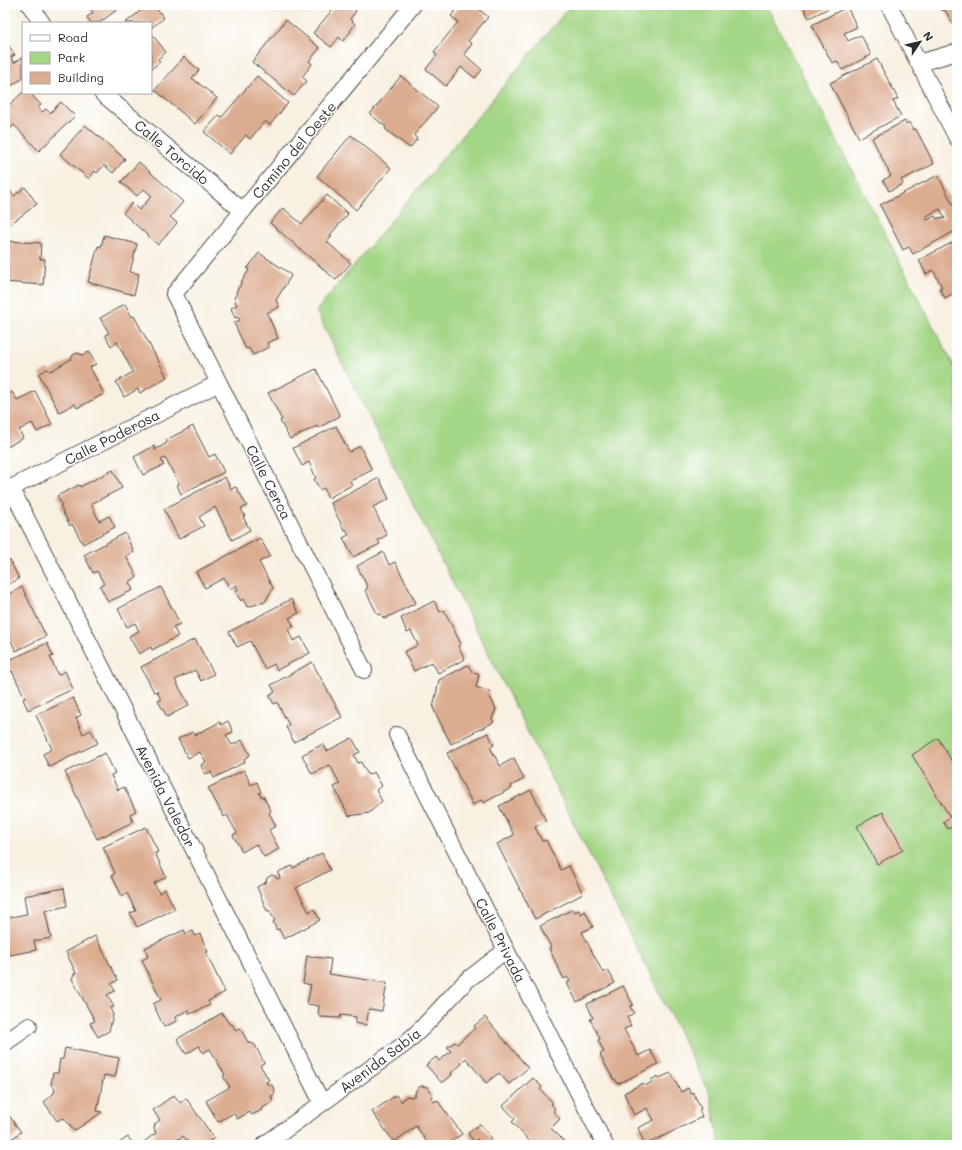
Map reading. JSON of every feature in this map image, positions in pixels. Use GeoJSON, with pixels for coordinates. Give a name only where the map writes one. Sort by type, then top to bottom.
{"type":"FeatureCollection","features":[{"type":"Feature","properties":{"kind":"street"},"geometry":{"type":"LineString","coordinates":[[30,5],[41,22]]}},
{"type":"Feature","properties":{"kind":"street","name":"Camino del Oeste"},"geometry":{"type":"LineString","coordinates":[[174,294],[413,5]]}},
{"type":"Feature","properties":{"kind":"street"},"geometry":{"type":"LineString","coordinates":[[889,5],[957,138]]}},
{"type":"Feature","properties":{"kind":"street"},"geometry":{"type":"LineString","coordinates":[[919,63],[957,52]]}},
{"type":"Feature","properties":{"kind":"street","name":"Calle Torcido"},"geometry":{"type":"LineString","coordinates":[[103,94],[243,211]]}},
{"type":"Feature","properties":{"kind":"street","name":"Calle Cerca"},"geometry":{"type":"LineString","coordinates":[[174,294],[364,670]]}},
{"type":"Feature","properties":{"kind":"street","name":"Calle Poderosa"},"geometry":{"type":"LineString","coordinates":[[8,490],[219,383]]}},
{"type":"Feature","properties":{"kind":"street","name":"Avenida Valedor"},"geometry":{"type":"LineString","coordinates":[[8,490],[322,1104]]}},
{"type":"Feature","properties":{"kind":"street","name":"Calle Privada"},"geometry":{"type":"LineString","coordinates":[[397,735],[605,1145]]}},
{"type":"Feature","properties":{"kind":"street","name":"Avenida Sabia"},"geometry":{"type":"LineString","coordinates":[[264,1145],[406,1043],[466,981],[506,950]]}},
{"type":"Feature","properties":{"kind":"street"},"geometry":{"type":"LineString","coordinates":[[5,1043],[29,1026]]}},
{"type":"Feature","properties":{"kind":"green space"},"geometry":{"type":"Polygon","coordinates":[[[571,5],[766,5],[957,372],[957,1145],[720,1145],[710,1094],[316,311],[571,5]]]}},
{"type":"Feature","properties":{"kind":"building"},"geometry":{"type":"Polygon","coordinates":[[[87,5],[122,6],[100,22],[90,22],[87,17],[93,13],[87,5]]]}},
{"type":"Feature","properties":{"kind":"building"},"geometry":{"type":"Polygon","coordinates":[[[148,5],[154,5],[164,18],[152,27],[152,22],[126,22],[148,5]]]}},
{"type":"Feature","properties":{"kind":"building"},"geometry":{"type":"Polygon","coordinates":[[[327,5],[348,5],[356,11],[350,19],[355,24],[351,31],[343,41],[339,37],[331,47],[313,33],[333,9],[327,5]]]}},
{"type":"Feature","properties":{"kind":"building"},"geometry":{"type":"Polygon","coordinates":[[[460,5],[474,5],[488,17],[468,41],[472,44],[464,54],[482,70],[475,78],[461,67],[446,86],[426,69],[437,55],[434,52],[458,22],[451,16],[460,5]]]}},
{"type":"Feature","properties":{"kind":"building"},"geometry":{"type":"Polygon","coordinates":[[[802,5],[835,5],[809,18],[802,5]]]}},
{"type":"Feature","properties":{"kind":"building"},"geometry":{"type":"Polygon","coordinates":[[[940,5],[957,5],[957,24],[954,26],[945,10],[943,11],[940,5]]]}},
{"type":"Feature","properties":{"kind":"building"},"geometry":{"type":"Polygon","coordinates":[[[847,7],[857,27],[844,33],[848,41],[861,35],[871,55],[842,70],[837,61],[832,63],[812,25],[847,7]]]}},
{"type":"Feature","properties":{"kind":"building"},"geometry":{"type":"Polygon","coordinates":[[[286,20],[320,48],[309,61],[312,64],[302,77],[307,81],[294,96],[252,62],[286,20]]]}},
{"type":"Feature","properties":{"kind":"building"},"geometry":{"type":"Polygon","coordinates":[[[152,34],[166,52],[158,59],[160,62],[152,68],[152,34]]]}},
{"type":"Feature","properties":{"kind":"building"},"geometry":{"type":"Polygon","coordinates":[[[5,40],[15,55],[11,57],[14,63],[22,58],[22,79],[5,90],[5,40]]]}},
{"type":"Feature","properties":{"kind":"building"},"geometry":{"type":"Polygon","coordinates":[[[184,57],[199,70],[192,78],[217,98],[195,124],[155,90],[184,57]]]}},
{"type":"Feature","properties":{"kind":"building"},"geometry":{"type":"Polygon","coordinates":[[[877,59],[898,99],[893,101],[901,116],[859,138],[830,83],[877,59]]]}},
{"type":"Feature","properties":{"kind":"building"},"geometry":{"type":"Polygon","coordinates":[[[257,76],[288,103],[270,125],[265,121],[250,139],[246,135],[230,154],[204,132],[219,115],[222,117],[257,76]]]}},
{"type":"Feature","properties":{"kind":"building"},"geometry":{"type":"Polygon","coordinates":[[[401,76],[438,107],[414,135],[417,139],[410,148],[385,129],[386,127],[370,114],[401,76]]]}},
{"type":"Feature","properties":{"kind":"building"},"geometry":{"type":"Polygon","coordinates":[[[22,93],[31,94],[41,105],[38,108],[42,112],[46,109],[50,113],[61,102],[75,116],[39,151],[14,125],[6,133],[5,132],[5,109],[22,93]]]}},
{"type":"Feature","properties":{"kind":"building"},"geometry":{"type":"Polygon","coordinates":[[[905,121],[907,124],[909,122],[913,130],[916,129],[934,164],[901,180],[903,184],[889,191],[883,180],[891,176],[872,138],[905,121]]]}},
{"type":"Feature","properties":{"kind":"building"},"geometry":{"type":"Polygon","coordinates":[[[85,125],[125,159],[113,173],[104,165],[97,173],[95,171],[89,179],[60,154],[85,125]]]}},
{"type":"Feature","properties":{"kind":"building"},"geometry":{"type":"Polygon","coordinates":[[[351,135],[391,168],[356,210],[317,176],[351,135]]]}},
{"type":"Feature","properties":{"kind":"building"},"geometry":{"type":"Polygon","coordinates":[[[139,162],[183,202],[170,217],[177,223],[158,245],[123,213],[132,203],[139,210],[152,196],[144,189],[137,196],[121,182],[139,162]]]}},
{"type":"Feature","properties":{"kind":"building"},"geometry":{"type":"Polygon","coordinates":[[[938,175],[957,213],[957,230],[913,254],[909,247],[903,250],[880,205],[938,175]],[[940,209],[925,217],[927,220],[935,216],[937,219],[941,217],[942,219],[945,218],[940,209]]]}},
{"type":"Feature","properties":{"kind":"building"},"geometry":{"type":"Polygon","coordinates":[[[5,184],[14,196],[25,187],[37,204],[5,228],[5,184]]]}},
{"type":"Feature","properties":{"kind":"building"},"geometry":{"type":"Polygon","coordinates":[[[327,195],[348,214],[330,235],[332,236],[327,242],[351,263],[336,280],[270,223],[283,208],[302,224],[327,195]]]}},
{"type":"Feature","properties":{"kind":"building"},"geometry":{"type":"Polygon","coordinates":[[[104,235],[137,244],[130,272],[139,274],[134,295],[88,282],[98,246],[101,247],[104,235]]]}},
{"type":"Feature","properties":{"kind":"building"},"geometry":{"type":"Polygon","coordinates":[[[957,240],[957,294],[955,295],[954,293],[945,298],[939,288],[942,287],[933,270],[926,274],[919,260],[957,240]]]}},
{"type":"Feature","properties":{"kind":"building"},"geometry":{"type":"Polygon","coordinates":[[[5,241],[41,243],[40,259],[45,259],[43,285],[5,282],[5,241]]]}},
{"type":"Feature","properties":{"kind":"building"},"geometry":{"type":"Polygon","coordinates":[[[259,253],[289,273],[291,276],[276,300],[279,307],[267,313],[278,338],[267,343],[269,347],[253,355],[249,348],[246,349],[234,323],[240,320],[238,317],[235,318],[231,308],[237,305],[234,298],[237,293],[236,292],[249,270],[247,269],[259,253]]]}},
{"type":"Feature","properties":{"kind":"building"},"geometry":{"type":"Polygon","coordinates":[[[125,304],[132,317],[134,316],[167,377],[140,393],[138,389],[124,397],[116,382],[133,372],[117,342],[111,346],[105,335],[109,333],[100,318],[125,304]]]}},
{"type":"Feature","properties":{"kind":"building"},"geometry":{"type":"Polygon","coordinates":[[[89,352],[96,364],[90,367],[104,394],[77,408],[75,404],[59,412],[39,374],[47,369],[51,371],[71,359],[72,356],[77,353],[83,355],[89,352]]]}},
{"type":"Feature","properties":{"kind":"building"},"geometry":{"type":"Polygon","coordinates":[[[316,369],[340,416],[318,428],[317,426],[290,439],[280,421],[282,420],[268,393],[316,369]]]}},
{"type":"Feature","properties":{"kind":"building"},"geometry":{"type":"Polygon","coordinates":[[[35,391],[52,424],[37,432],[32,423],[19,430],[23,438],[5,448],[5,396],[12,392],[17,400],[35,391]]]}},
{"type":"Feature","properties":{"kind":"building"},"geometry":{"type":"Polygon","coordinates":[[[193,426],[209,457],[215,454],[224,472],[181,494],[177,485],[179,484],[165,458],[161,460],[164,465],[143,475],[134,457],[154,446],[155,450],[167,443],[166,440],[193,426]]]}},
{"type":"Feature","properties":{"kind":"building"},"geometry":{"type":"Polygon","coordinates":[[[336,426],[349,452],[360,446],[372,470],[350,481],[352,485],[328,498],[324,488],[320,490],[314,479],[316,478],[309,462],[302,466],[293,448],[336,426]]]}},
{"type":"Feature","properties":{"kind":"building"},"geometry":{"type":"Polygon","coordinates":[[[113,470],[122,488],[91,504],[99,521],[109,516],[115,527],[83,544],[72,524],[70,526],[60,506],[62,505],[57,496],[79,485],[80,487],[113,470]]]}},
{"type":"Feature","properties":{"kind":"building"},"geometry":{"type":"Polygon","coordinates":[[[225,477],[231,489],[236,487],[247,506],[241,509],[245,516],[243,517],[250,530],[232,540],[215,507],[199,517],[204,526],[179,539],[164,509],[225,477]]]}},
{"type":"Feature","properties":{"kind":"building"},"geometry":{"type":"Polygon","coordinates":[[[379,478],[389,499],[373,507],[387,535],[378,540],[380,544],[353,557],[343,538],[349,535],[346,529],[344,530],[331,503],[379,478]]]}},
{"type":"Feature","properties":{"kind":"building"},"geometry":{"type":"Polygon","coordinates":[[[125,533],[134,552],[126,556],[137,577],[129,582],[133,590],[108,602],[100,586],[104,584],[97,571],[93,573],[84,555],[125,533]]]}},
{"type":"Feature","properties":{"kind":"building"},"geometry":{"type":"Polygon","coordinates":[[[260,538],[270,556],[259,562],[273,588],[265,602],[247,607],[243,599],[241,601],[235,591],[238,590],[236,585],[230,589],[224,578],[205,588],[196,572],[260,538]]]}},
{"type":"Feature","properties":{"kind":"building"},"geometry":{"type":"Polygon","coordinates":[[[383,552],[389,565],[395,562],[416,603],[384,619],[381,614],[378,615],[365,590],[368,588],[357,566],[383,552]]]}},
{"type":"Feature","properties":{"kind":"building"},"geometry":{"type":"Polygon","coordinates":[[[5,554],[8,561],[10,560],[19,579],[5,586],[5,554]]]}},
{"type":"Feature","properties":{"kind":"building"},"geometry":{"type":"Polygon","coordinates":[[[22,587],[46,636],[16,651],[5,629],[5,596],[22,587]]]}},
{"type":"Feature","properties":{"kind":"building"},"geometry":{"type":"Polygon","coordinates":[[[161,587],[180,624],[173,627],[178,636],[152,650],[151,647],[139,654],[129,636],[139,631],[135,623],[127,627],[118,609],[161,587]]]}},
{"type":"Feature","properties":{"kind":"building"},"geometry":{"type":"Polygon","coordinates":[[[291,599],[299,613],[289,618],[294,626],[288,629],[293,641],[301,637],[310,653],[277,670],[274,664],[265,669],[250,641],[237,647],[229,632],[291,599]]]}},
{"type":"Feature","properties":{"kind":"building"},"geometry":{"type":"Polygon","coordinates":[[[434,601],[440,612],[444,610],[461,644],[458,646],[465,659],[438,673],[432,662],[414,671],[404,652],[418,645],[411,631],[407,633],[401,618],[434,601]]]}},
{"type":"Feature","properties":{"kind":"building"},"geometry":{"type":"Polygon","coordinates":[[[195,639],[214,674],[201,681],[195,670],[175,680],[189,705],[167,717],[158,701],[161,700],[157,691],[154,692],[141,667],[195,639]]]}},
{"type":"Feature","properties":{"kind":"building"},"geometry":{"type":"Polygon","coordinates":[[[47,643],[53,656],[50,657],[58,675],[65,671],[73,689],[28,710],[23,699],[25,698],[12,671],[10,672],[5,662],[47,643]]]}},
{"type":"Feature","properties":{"kind":"building"},"geometry":{"type":"Polygon","coordinates":[[[312,662],[342,717],[294,742],[286,727],[289,725],[277,702],[274,704],[269,695],[275,692],[271,685],[312,662]]]}},
{"type":"Feature","properties":{"kind":"building"},"geometry":{"type":"Polygon","coordinates":[[[468,665],[472,672],[479,675],[476,687],[490,692],[489,695],[496,709],[492,719],[494,722],[451,744],[433,708],[439,680],[468,665]]]}},
{"type":"Feature","properties":{"kind":"building"},"geometry":{"type":"Polygon","coordinates":[[[73,698],[81,715],[76,718],[83,734],[91,730],[98,743],[49,767],[43,754],[52,749],[36,715],[73,698]]]}},
{"type":"Feature","properties":{"kind":"building"},"geometry":{"type":"Polygon","coordinates":[[[228,721],[233,732],[226,735],[232,745],[242,740],[250,755],[244,759],[245,762],[214,778],[211,772],[205,774],[201,765],[206,762],[200,752],[188,758],[178,739],[193,732],[195,735],[220,722],[221,725],[228,721]]]}},
{"type":"Feature","properties":{"kind":"building"},"geometry":{"type":"Polygon","coordinates":[[[488,733],[494,745],[490,747],[500,766],[514,758],[524,779],[511,786],[512,788],[483,803],[481,800],[473,805],[447,753],[488,733]]]}},
{"type":"Feature","properties":{"kind":"building"},"geometry":{"type":"Polygon","coordinates":[[[352,738],[360,752],[354,755],[358,763],[361,762],[368,775],[374,772],[382,786],[376,790],[382,801],[369,813],[349,816],[334,787],[340,784],[330,765],[312,774],[302,755],[323,744],[327,751],[352,738]]]}},
{"type":"Feature","properties":{"kind":"building"},"geometry":{"type":"Polygon","coordinates":[[[938,738],[957,770],[957,823],[948,829],[943,822],[950,817],[912,755],[938,738]]]}},
{"type":"Feature","properties":{"kind":"building"},"geometry":{"type":"Polygon","coordinates":[[[105,753],[115,773],[111,775],[118,790],[124,787],[136,811],[130,814],[133,822],[97,839],[65,772],[105,753]]]}},
{"type":"Feature","properties":{"kind":"building"},"geometry":{"type":"Polygon","coordinates":[[[244,770],[251,785],[257,782],[261,792],[259,793],[261,797],[263,796],[271,811],[269,813],[276,826],[269,830],[279,849],[264,857],[256,844],[242,852],[233,835],[237,833],[227,815],[224,817],[208,788],[244,770]]]}},
{"type":"Feature","properties":{"kind":"building"},"geometry":{"type":"Polygon","coordinates":[[[531,790],[546,821],[535,827],[542,841],[546,840],[561,870],[569,866],[583,894],[535,919],[497,844],[514,835],[499,806],[531,790]]]}},
{"type":"Feature","properties":{"kind":"building"},"geometry":{"type":"Polygon","coordinates":[[[883,812],[903,850],[877,864],[857,826],[883,812]]]}},
{"type":"Feature","properties":{"kind":"building"},"geometry":{"type":"Polygon","coordinates":[[[146,827],[158,852],[155,853],[166,877],[154,883],[159,893],[165,889],[175,909],[137,927],[130,913],[136,911],[127,893],[122,896],[112,875],[115,873],[103,847],[146,827]]]}},
{"type":"Feature","properties":{"kind":"building"},"geometry":{"type":"Polygon","coordinates":[[[322,853],[330,870],[296,888],[309,912],[314,909],[320,920],[284,939],[279,929],[277,930],[273,922],[275,921],[269,910],[267,911],[257,887],[266,882],[267,878],[272,875],[277,879],[280,878],[278,873],[280,871],[292,866],[293,868],[322,853]]]}},
{"type":"Feature","properties":{"kind":"building"},"geometry":{"type":"Polygon","coordinates":[[[64,888],[67,906],[45,911],[51,938],[34,941],[36,950],[5,956],[5,918],[27,914],[24,896],[64,888]]]}},
{"type":"Feature","properties":{"kind":"building"},"geometry":{"type":"Polygon","coordinates":[[[573,909],[575,912],[579,910],[581,914],[585,911],[593,927],[582,932],[603,973],[608,970],[615,983],[577,1002],[567,983],[570,981],[567,977],[564,979],[549,948],[551,947],[540,926],[573,909]]]}},
{"type":"Feature","properties":{"kind":"building"},"geometry":{"type":"Polygon","coordinates":[[[184,930],[186,934],[193,931],[195,936],[200,934],[208,952],[206,953],[225,992],[208,1001],[210,1005],[190,1014],[188,1010],[175,1017],[177,1021],[164,1027],[153,1004],[161,1000],[142,960],[148,957],[145,948],[184,930]]]}},
{"type":"Feature","properties":{"kind":"building"},"geometry":{"type":"Polygon","coordinates":[[[95,936],[118,980],[111,984],[115,991],[107,995],[114,1007],[110,1008],[113,1015],[109,1031],[98,1037],[90,1023],[95,1021],[72,979],[76,973],[66,952],[95,936]]]}},
{"type":"Feature","properties":{"kind":"building"},"geometry":{"type":"Polygon","coordinates":[[[307,956],[331,959],[329,974],[387,983],[382,1011],[369,1009],[366,1025],[355,1023],[356,1017],[341,1015],[340,1018],[320,1017],[318,1014],[319,1006],[307,1004],[311,985],[303,983],[307,956]]]}},
{"type":"Feature","properties":{"kind":"building"},"geometry":{"type":"Polygon","coordinates":[[[623,986],[633,1005],[630,1006],[634,1013],[627,1017],[631,1026],[624,1029],[638,1056],[650,1050],[658,1064],[618,1084],[608,1070],[600,1054],[604,1052],[598,1040],[600,1039],[590,1019],[593,1018],[587,1004],[623,986]]]}},
{"type":"Feature","properties":{"kind":"building"},"geometry":{"type":"Polygon","coordinates":[[[222,1013],[236,1031],[240,1028],[249,1044],[251,1043],[255,1045],[264,1063],[260,1065],[269,1080],[266,1082],[267,1084],[272,1085],[275,1091],[274,1095],[271,1096],[273,1102],[261,1109],[262,1110],[252,1115],[250,1112],[237,1119],[234,1113],[218,1122],[206,1101],[230,1087],[223,1076],[225,1075],[210,1049],[203,1053],[199,1046],[186,1054],[177,1039],[222,1013]]]}},
{"type":"Feature","properties":{"kind":"building"},"geometry":{"type":"Polygon","coordinates":[[[485,1017],[528,1068],[509,1084],[499,1073],[486,1083],[466,1058],[461,1063],[462,1064],[451,1073],[452,1075],[442,1083],[426,1065],[436,1057],[439,1061],[451,1051],[447,1047],[455,1042],[457,1044],[485,1017]]]}},
{"type":"Feature","properties":{"kind":"building"},"geometry":{"type":"Polygon","coordinates":[[[65,1048],[119,1058],[115,1077],[104,1075],[97,1111],[102,1112],[74,1131],[64,1118],[57,1121],[44,1102],[54,1093],[55,1089],[51,1085],[53,1073],[58,1073],[60,1059],[63,1059],[65,1048]]]}},
{"type":"Feature","properties":{"kind":"building"},"geometry":{"type":"Polygon","coordinates":[[[671,1073],[681,1092],[688,1088],[691,1094],[693,1092],[701,1109],[699,1110],[702,1117],[645,1145],[638,1128],[654,1120],[647,1108],[634,1115],[624,1093],[643,1083],[645,1086],[658,1076],[659,1078],[671,1073]]]}},
{"type":"Feature","properties":{"kind":"building"},"geometry":{"type":"Polygon","coordinates":[[[533,1078],[542,1087],[540,1089],[553,1103],[551,1104],[555,1109],[553,1111],[560,1119],[551,1128],[564,1141],[560,1145],[531,1145],[532,1144],[512,1122],[515,1119],[503,1106],[533,1078]]]}},
{"type":"Feature","properties":{"kind":"building"},"geometry":{"type":"Polygon","coordinates":[[[421,1086],[427,1087],[432,1094],[431,1099],[434,1102],[437,1100],[462,1134],[446,1145],[429,1145],[416,1126],[394,1142],[372,1112],[396,1095],[402,1102],[402,1100],[407,1096],[412,1097],[415,1095],[416,1090],[421,1086]]]}},
{"type":"Feature","properties":{"kind":"building"},"geometry":{"type":"Polygon","coordinates":[[[174,1095],[180,1103],[186,1098],[214,1138],[204,1145],[190,1145],[183,1136],[177,1140],[180,1145],[148,1145],[145,1141],[156,1133],[154,1129],[155,1124],[160,1120],[153,1110],[174,1095]]]}},
{"type":"Feature","properties":{"kind":"building"},"geometry":{"type":"Polygon","coordinates":[[[5,1110],[21,1132],[10,1140],[13,1145],[5,1145],[5,1110]]]}},
{"type":"Feature","properties":{"kind":"building"},"geometry":{"type":"Polygon","coordinates":[[[480,1124],[491,1138],[481,1145],[477,1139],[474,1142],[468,1133],[480,1124]]]}},
{"type":"Feature","properties":{"kind":"building"},"geometry":{"type":"Polygon","coordinates":[[[128,1137],[134,1145],[116,1145],[128,1137]]]}},
{"type":"Feature","properties":{"kind":"building"},"geometry":{"type":"Polygon","coordinates":[[[19,1141],[22,1145],[13,1145],[19,1141]]]}}]}
